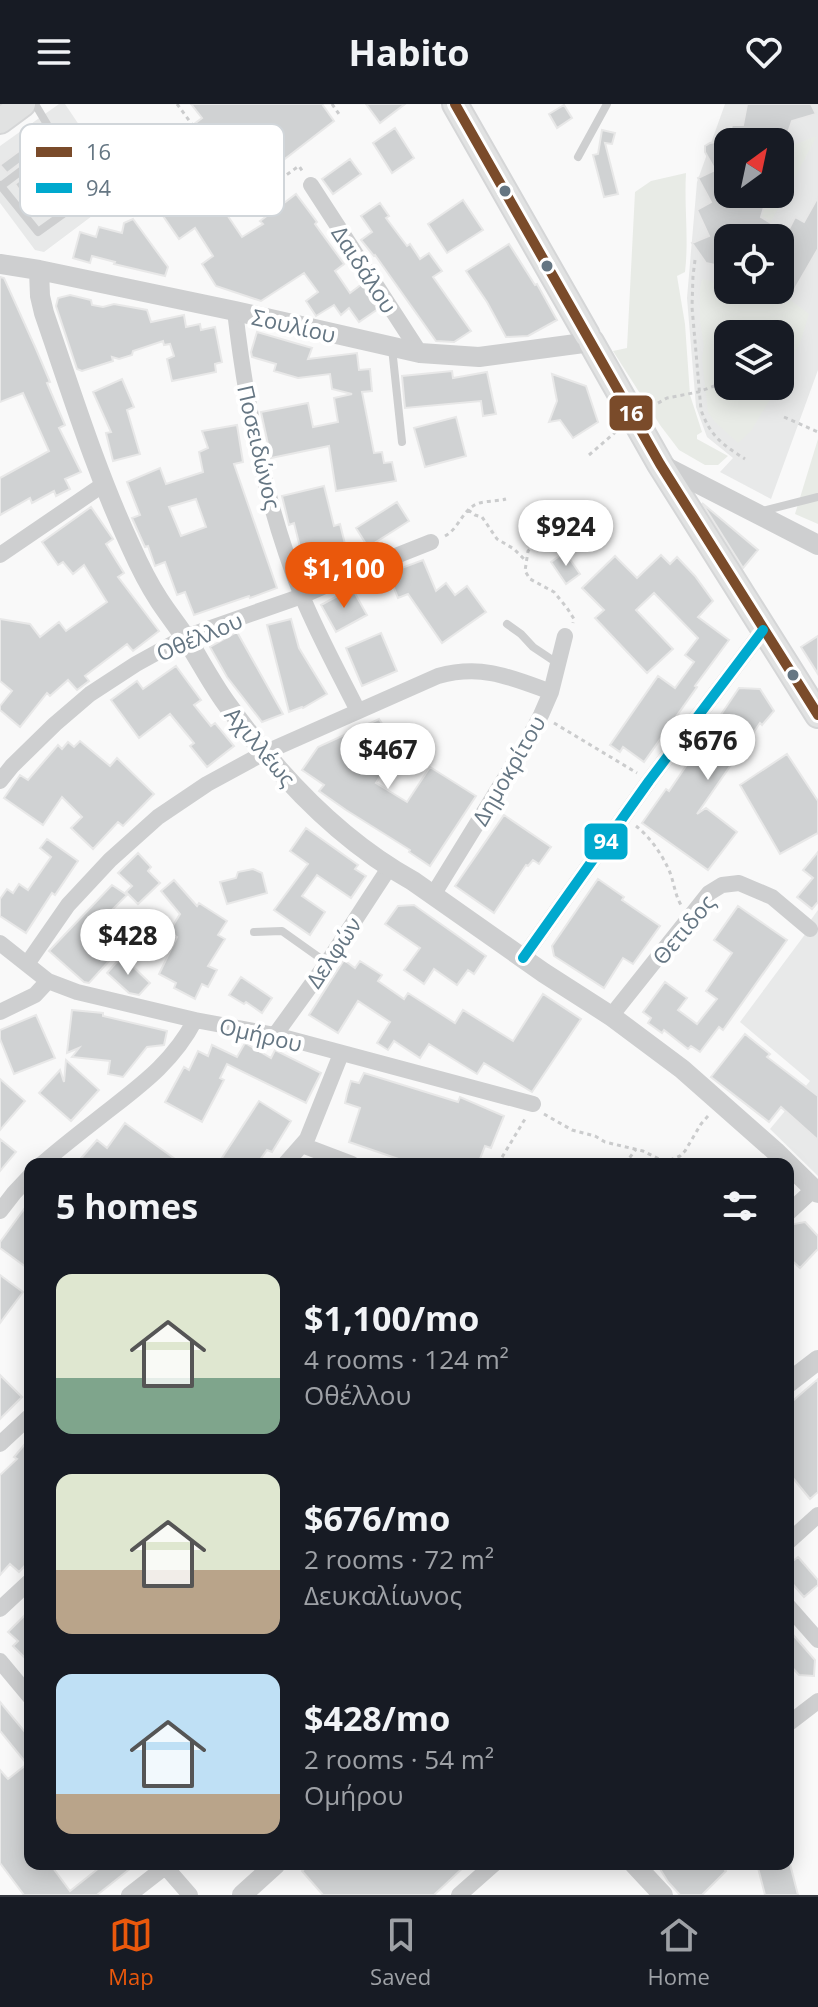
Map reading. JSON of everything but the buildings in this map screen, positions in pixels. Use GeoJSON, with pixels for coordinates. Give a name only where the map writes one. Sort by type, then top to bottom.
{"type":"FeatureCollection","features":[{"type":"Feature","properties":{"kind":"main road"},"geometry":{"type":"LineString","coordinates":[[0,121],[23,104]]}},
{"type":"Feature","properties":{"kind":"main road"},"geometry":{"type":"LineString","coordinates":[[455,104],[660,464],[818,715]]}},
{"type":"Feature","properties":{"kind":"street","name":"Δαιδάλου"},"geometry":{"type":"LineString","coordinates":[[311,185],[420,353]]}},
{"type":"Feature","properties":{"kind":"street","name":"Σουλίου"},"geometry":{"type":"LineString","coordinates":[[0,264],[235,311],[420,353],[479,357],[589,339]]}},
{"type":"Feature","properties":{"kind":"street","name":"Αχιλλέως"},"geometry":{"type":"LineString","coordinates":[[39,270],[44,313],[104,484],[130,545],[146,579],[227,705],[264,753],[304,797],[389,868],[413,881],[611,1016],[682,1069],[780,1158]]}},
{"type":"Feature","properties":{"kind":"street","name":"Ποσειδώνος"},"geometry":{"type":"LineString","coordinates":[[235,311],[242,366],[266,480],[285,549],[302,596],[358,711]]}},
{"type":"Feature","properties":{"kind":"street"},"geometry":{"type":"LineString","coordinates":[[660,464],[818,545]]}},
{"type":"Feature","properties":{"kind":"street"},"geometry":{"type":"LineString","coordinates":[[0,555],[104,484]]}},
{"type":"Feature","properties":{"kind":"street","name":"Οθέλλου"},"geometry":{"type":"LineString","coordinates":[[0,781],[55,724],[90,694],[136,664],[185,637],[302,596],[431,542]]}},
{"type":"Feature","properties":{"kind":"street"},"geometry":{"type":"LineString","coordinates":[[523,958],[649,781],[763,630]]}},
{"type":"Feature","properties":{"kind":"street","name":"Δημοκρίτου"},"geometry":{"type":"LineString","coordinates":[[433,895],[541,715],[551,692],[565,636]]}},
{"type":"Feature","properties":{"kind":"street"},"geometry":{"type":"LineString","coordinates":[[27,964],[68,905],[120,851],[170,809],[207,784],[264,753],[438,676],[456,671],[476,670],[506,676],[551,692]]}},
{"type":"Feature","properties":{"kind":"street","name":"Δελφών"},"geometry":{"type":"LineString","coordinates":[[275,1035],[389,868]]}},
{"type":"Feature","properties":{"kind":"street","name":"Θετιδος"},"geometry":{"type":"LineString","coordinates":[[611,1016],[709,893],[722,885],[739,883],[772,897],[814,934]]}},
{"type":"Feature","properties":{"kind":"street","name":"Ομήρου"},"geometry":{"type":"LineString","coordinates":[[0,943],[48,981],[77,992],[275,1035],[540,1110]]}},
{"type":"Feature","properties":{"kind":"street"},"geometry":{"type":"LineString","coordinates":[[0,1012],[35,995],[48,981]]}},
{"type":"Feature","properties":{"kind":"street"},"geometry":{"type":"LineString","coordinates":[[51,1158],[166,1063],[184,1041],[195,1020]]}},
{"type":"Feature","properties":{"kind":"street"},"geometry":{"type":"LineString","coordinates":[[290,1158],[307,1139],[341,1054]]}},
{"type":"Feature","properties":{"kind":"street"},"geometry":{"type":"LineString","coordinates":[[302,1145],[336,1158]]}},
{"type":"Feature","properties":{"kind":"street","name":"Αχιλλέως"},"geometry":{"type":"LineString","coordinates":[[794,1171],[816,1191]]}},
{"type":"Feature","properties":{"kind":"street"},"geometry":{"type":"LineString","coordinates":[[0,1211],[24,1183]]}},
{"type":"Feature","properties":{"kind":"street"},"geometry":{"type":"LineString","coordinates":[[794,1208],[816,1191]]}},
{"type":"Feature","properties":{"kind":"street"},"geometry":{"type":"LineString","coordinates":[[794,1378],[818,1360]]}},
{"type":"Feature","properties":{"kind":"street"},"geometry":{"type":"LineString","coordinates":[[0,1444],[24,1422]]}},
{"type":"Feature","properties":{"kind":"street"},"geometry":{"type":"LineString","coordinates":[[794,1537],[818,1515]]}},
{"type":"Feature","properties":{"kind":"street"},"geometry":{"type":"LineString","coordinates":[[0,1609],[24,1587]]}},
{"type":"Feature","properties":{"kind":"street"},"geometry":{"type":"LineString","coordinates":[[794,1613],[818,1640]]}},
{"type":"Feature","properties":{"kind":"street"},"geometry":{"type":"LineString","coordinates":[[0,1661],[24,1690]]}},
{"type":"Feature","properties":{"kind":"street"},"geometry":{"type":"LineString","coordinates":[[794,1719],[818,1701]]}},
{"type":"Feature","properties":{"kind":"street"},"geometry":{"type":"LineString","coordinates":[[129,1895],[158,1870]]}},
{"type":"Feature","properties":{"kind":"street"},"geometry":{"type":"LineString","coordinates":[[168,1870],[190,1895]]}},
{"type":"Feature","properties":{"kind":"street"},"geometry":{"type":"LineString","coordinates":[[242,1895],[269,1870]]}},
{"type":"Feature","properties":{"kind":"street"},"geometry":{"type":"LineString","coordinates":[[459,1895],[487,1870]]}},
{"type":"Feature","properties":{"kind":"street"},"geometry":{"type":"LineString","coordinates":[[640,1870],[663,1895]]}},
{"type":"Feature","properties":{"kind":"lane"},"geometry":{"type":"LineString","coordinates":[[35,104],[47,124]]}},
{"type":"Feature","properties":{"kind":"lane"},"geometry":{"type":"LineString","coordinates":[[578,157],[607,104]]}},
{"type":"Feature","properties":{"kind":"lane"},"geometry":{"type":"LineString","coordinates":[[20,171],[0,185],[20,211]]}},
{"type":"Feature","properties":{"kind":"lane"},"geometry":{"type":"LineString","coordinates":[[24,216],[35,230],[42,231],[62,216]]}},
{"type":"Feature","properties":{"kind":"lane"},"geometry":{"type":"LineString","coordinates":[[392,348],[402,442]]}},
{"type":"Feature","properties":{"kind":"lane"},"geometry":{"type":"LineString","coordinates":[[753,513],[818,497]]}},
{"type":"Feature","properties":{"kind":"lane"},"geometry":{"type":"LineString","coordinates":[[507,624],[558,664]]}},
{"type":"Feature","properties":{"kind":"lane"},"geometry":{"type":"LineString","coordinates":[[254,932],[282,931],[327,963]]}},
{"type":"Feature","properties":{"kind":"path"},"geometry":{"type":"LineString","coordinates":[[177,104],[192,124]]}},
{"type":"Feature","properties":{"kind":"path"},"geometry":{"type":"LineString","coordinates":[[332,104],[339,114]]}},
{"type":"Feature","properties":{"kind":"path"},"geometry":{"type":"LineString","coordinates":[[284,176],[299,166]]}},
{"type":"Feature","properties":{"kind":"path"},"geometry":{"type":"LineString","coordinates":[[695,260],[692,307],[701,410],[706,424],[721,444],[745,459]]}},
{"type":"Feature","properties":{"kind":"path"},"geometry":{"type":"LineString","coordinates":[[644,411],[667,398],[714,386]]}},
{"type":"Feature","properties":{"kind":"path"},"geometry":{"type":"LineString","coordinates":[[784,417],[818,432]]}},
{"type":"Feature","properties":{"kind":"path"},"geometry":{"type":"LineString","coordinates":[[589,455],[624,425]]}},
{"type":"Feature","properties":{"kind":"path"},"geometry":{"type":"LineString","coordinates":[[431,542],[450,533],[477,503],[506,499]]}},
{"type":"Feature","properties":{"kind":"path"},"geometry":{"type":"LineString","coordinates":[[468,510],[482,517],[497,539],[526,561]]}},
{"type":"Feature","properties":{"kind":"path"},"geometry":{"type":"LineString","coordinates":[[552,527],[528,551],[525,571],[530,579],[554,592],[574,619],[572,629],[565,636]]}},
{"type":"Feature","properties":{"kind":"path"},"geometry":{"type":"LineString","coordinates":[[541,715],[649,781]]}},
{"type":"Feature","properties":{"kind":"path"},"geometry":{"type":"LineString","coordinates":[[623,817],[640,829],[654,846],[668,867],[675,895],[691,915]]}},
{"type":"Feature","properties":{"kind":"path"},"geometry":{"type":"LineString","coordinates":[[676,1158],[685,1151],[707,1117],[724,1106]]}},
{"type":"Feature","properties":{"kind":"path"},"geometry":{"type":"LineString","coordinates":[[503,1158],[540,1110],[572,1130],[656,1158]]}},
{"type":"Feature","properties":{"kind":"path"},"geometry":{"type":"LineString","coordinates":[[629,1158],[636,1149]]}},
{"type":"Feature","properties":{"kind":"shaded area"},"geometry":{"type":"Polygon","coordinates":[[[59,104],[65,104],[78,124],[31,124],[59,104]]]}},
{"type":"Feature","properties":{"kind":"shaded area"},"geometry":{"type":"Polygon","coordinates":[[[725,104],[818,104],[818,370],[771,499],[720,472],[733,458],[707,437],[696,407],[687,298],[697,182],[714,135],[714,208],[794,208],[794,128],[716,128],[725,104]]]}},
{"type":"Feature","properties":{"kind":"shaded area"},"geometry":{"type":"Polygon","coordinates":[[[20,132],[20,216],[92,216],[44,252],[35,250],[0,203],[0,146],[20,132]]]}},
{"type":"Feature","properties":{"kind":"shaded area"},"geometry":{"type":"Polygon","coordinates":[[[817,136],[794,179],[794,145],[817,136]]]}},
{"type":"Feature","properties":{"kind":"shaded area"},"geometry":{"type":"Polygon","coordinates":[[[686,173],[685,272],[677,276],[685,324],[690,395],[702,432],[697,439],[728,456],[718,465],[705,465],[679,450],[613,351],[627,348],[635,192],[651,181],[686,173]]]}},
{"type":"Feature","properties":{"kind":"shaded area"},"geometry":{"type":"Polygon","coordinates":[[[764,208],[778,208],[770,224],[758,224],[764,208]]]}},
{"type":"Feature","properties":{"kind":"shaded area"},"geometry":{"type":"Polygon","coordinates":[[[702,279],[714,282],[714,304],[794,303],[809,314],[794,355],[794,320],[714,320],[714,400],[770,400],[751,431],[738,443],[708,412],[702,359],[702,279]]]}},
{"type":"Feature","properties":{"kind":"shaded area"},"geometry":{"type":"Polygon","coordinates":[[[818,439],[818,524],[795,514],[818,439]]]}},
{"type":"Feature","properties":{"kind":"shaded area"},"geometry":{"type":"Polygon","coordinates":[[[818,910],[818,1176],[770,1129],[810,1081],[740,1022],[809,929],[810,921],[818,910]]]}},
{"type":"Feature","properties":{"kind":"transit line","name":"16"},"geometry":{"type":"LineString","coordinates":[[455,104],[660,464],[818,715]]}},
{"type":"Feature","properties":{"kind":"transit line","name":"94"},"geometry":{"type":"LineString","coordinates":[[523,958],[649,781],[763,630]]}}]}
